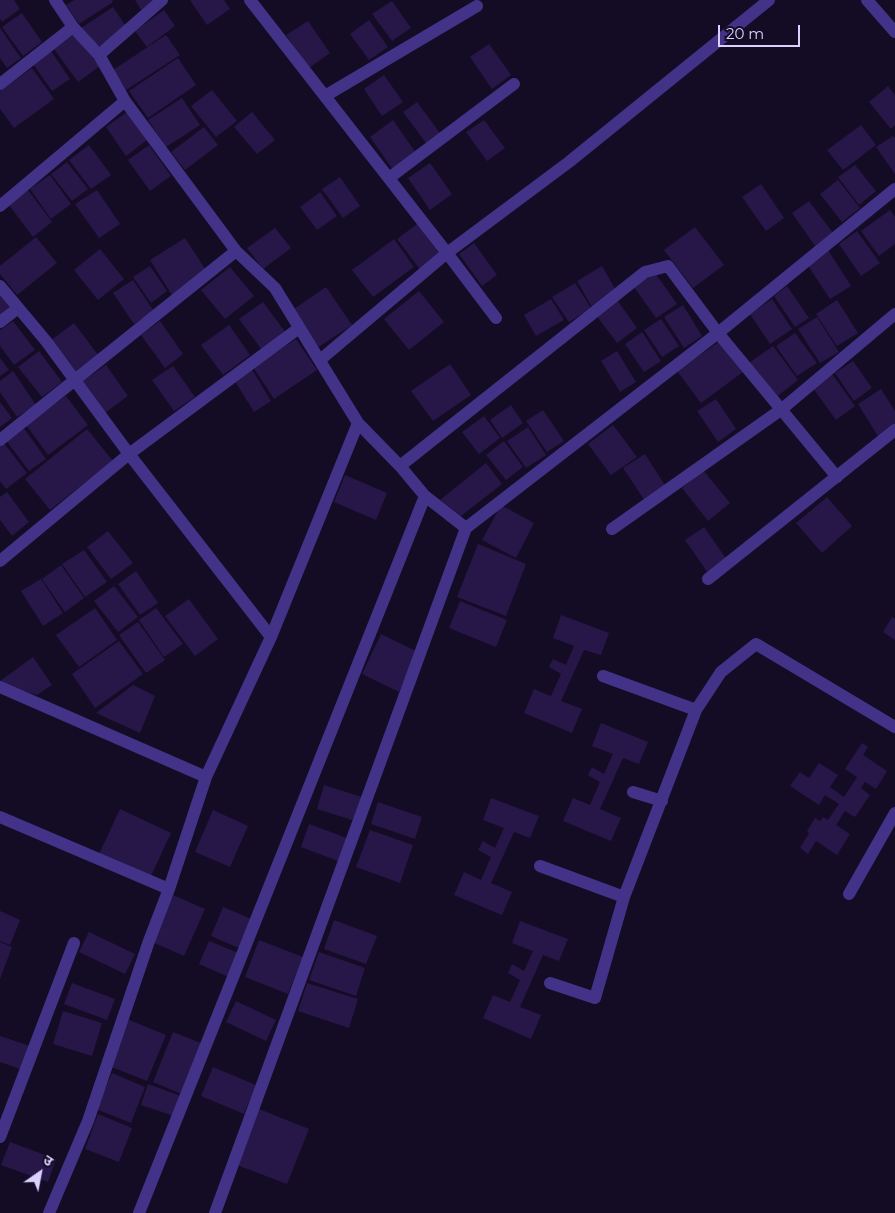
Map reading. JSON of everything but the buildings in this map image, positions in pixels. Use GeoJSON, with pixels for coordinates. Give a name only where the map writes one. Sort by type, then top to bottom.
{"type":"FeatureCollection","features":[{"type":"Feature","properties":{"kind":"street"},"geometry":{"type":"LineString","coordinates":[[55,0],[73,27],[99,54],[124,101],[236,251],[275,288],[358,423],[400,466],[425,496],[466,528]]}},
{"type":"Feature","properties":{"kind":"street"},"geometry":{"type":"LineString","coordinates":[[99,54],[162,0]]}},
{"type":"Feature","properties":{"kind":"street"},"geometry":{"type":"LineString","coordinates":[[250,0],[496,318]]}},
{"type":"Feature","properties":{"kind":"street"},"geometry":{"type":"LineString","coordinates":[[320,360],[447,253],[569,162],[770,0]]}},
{"type":"Feature","properties":{"kind":"street"},"geometry":{"type":"LineString","coordinates":[[867,0],[895,32]]}},
{"type":"Feature","properties":{"kind":"street"},"geometry":{"type":"LineString","coordinates":[[325,96],[477,6]]}},
{"type":"Feature","properties":{"kind":"street"},"geometry":{"type":"LineString","coordinates":[[0,84],[73,27]]}},
{"type":"Feature","properties":{"kind":"street"},"geometry":{"type":"LineString","coordinates":[[389,178],[514,84]]}},
{"type":"Feature","properties":{"kind":"street"},"geometry":{"type":"LineString","coordinates":[[0,206],[124,101]]}},
{"type":"Feature","properties":{"kind":"street"},"geometry":{"type":"LineString","coordinates":[[216,1213],[466,528],[718,333],[895,189]]}},
{"type":"Feature","properties":{"kind":"street"},"geometry":{"type":"LineString","coordinates":[[0,440],[236,251]]}},
{"type":"Feature","properties":{"kind":"street"},"geometry":{"type":"LineString","coordinates":[[400,466],[645,272],[668,266],[718,333],[837,477]]}},
{"type":"Feature","properties":{"kind":"street"},"geometry":{"type":"LineString","coordinates":[[0,286],[46,341],[271,638]]}},
{"type":"Feature","properties":{"kind":"street"},"geometry":{"type":"LineString","coordinates":[[0,322],[18,308]]}},
{"type":"Feature","properties":{"kind":"street"},"geometry":{"type":"LineString","coordinates":[[612,529],[782,409],[895,314]]}},
{"type":"Feature","properties":{"kind":"street"},"geometry":{"type":"LineString","coordinates":[[0,561],[130,454],[299,328]]}},
{"type":"Feature","properties":{"kind":"street"},"geometry":{"type":"LineString","coordinates":[[49,1213],[88,1121],[206,777],[271,638],[358,423]]}},
{"type":"Feature","properties":{"kind":"street"},"geometry":{"type":"LineString","coordinates":[[708,579],[895,430]]}},
{"type":"Feature","properties":{"kind":"street"},"geometry":{"type":"LineString","coordinates":[[139,1213],[425,496]]}},
{"type":"Feature","properties":{"kind":"street"},"geometry":{"type":"LineString","coordinates":[[550,983],[595,998],[624,897],[696,710],[722,672],[756,644],[895,727]]}},
{"type":"Feature","properties":{"kind":"street"},"geometry":{"type":"LineString","coordinates":[[603,676],[696,710]]}},
{"type":"Feature","properties":{"kind":"street"},"geometry":{"type":"LineString","coordinates":[[0,687],[206,777]]}},
{"type":"Feature","properties":{"kind":"street"},"geometry":{"type":"LineString","coordinates":[[633,792],[662,801]]}},
{"type":"Feature","properties":{"kind":"street"},"geometry":{"type":"LineString","coordinates":[[848,894],[895,813]]}},
{"type":"Feature","properties":{"kind":"street"},"geometry":{"type":"LineString","coordinates":[[1,820],[169,889]]}},
{"type":"Feature","properties":{"kind":"street"},"geometry":{"type":"LineString","coordinates":[[540,866],[624,897]]}},
{"type":"Feature","properties":{"kind":"street"},"geometry":{"type":"LineString","coordinates":[[0,1138],[74,944]]}}]}
